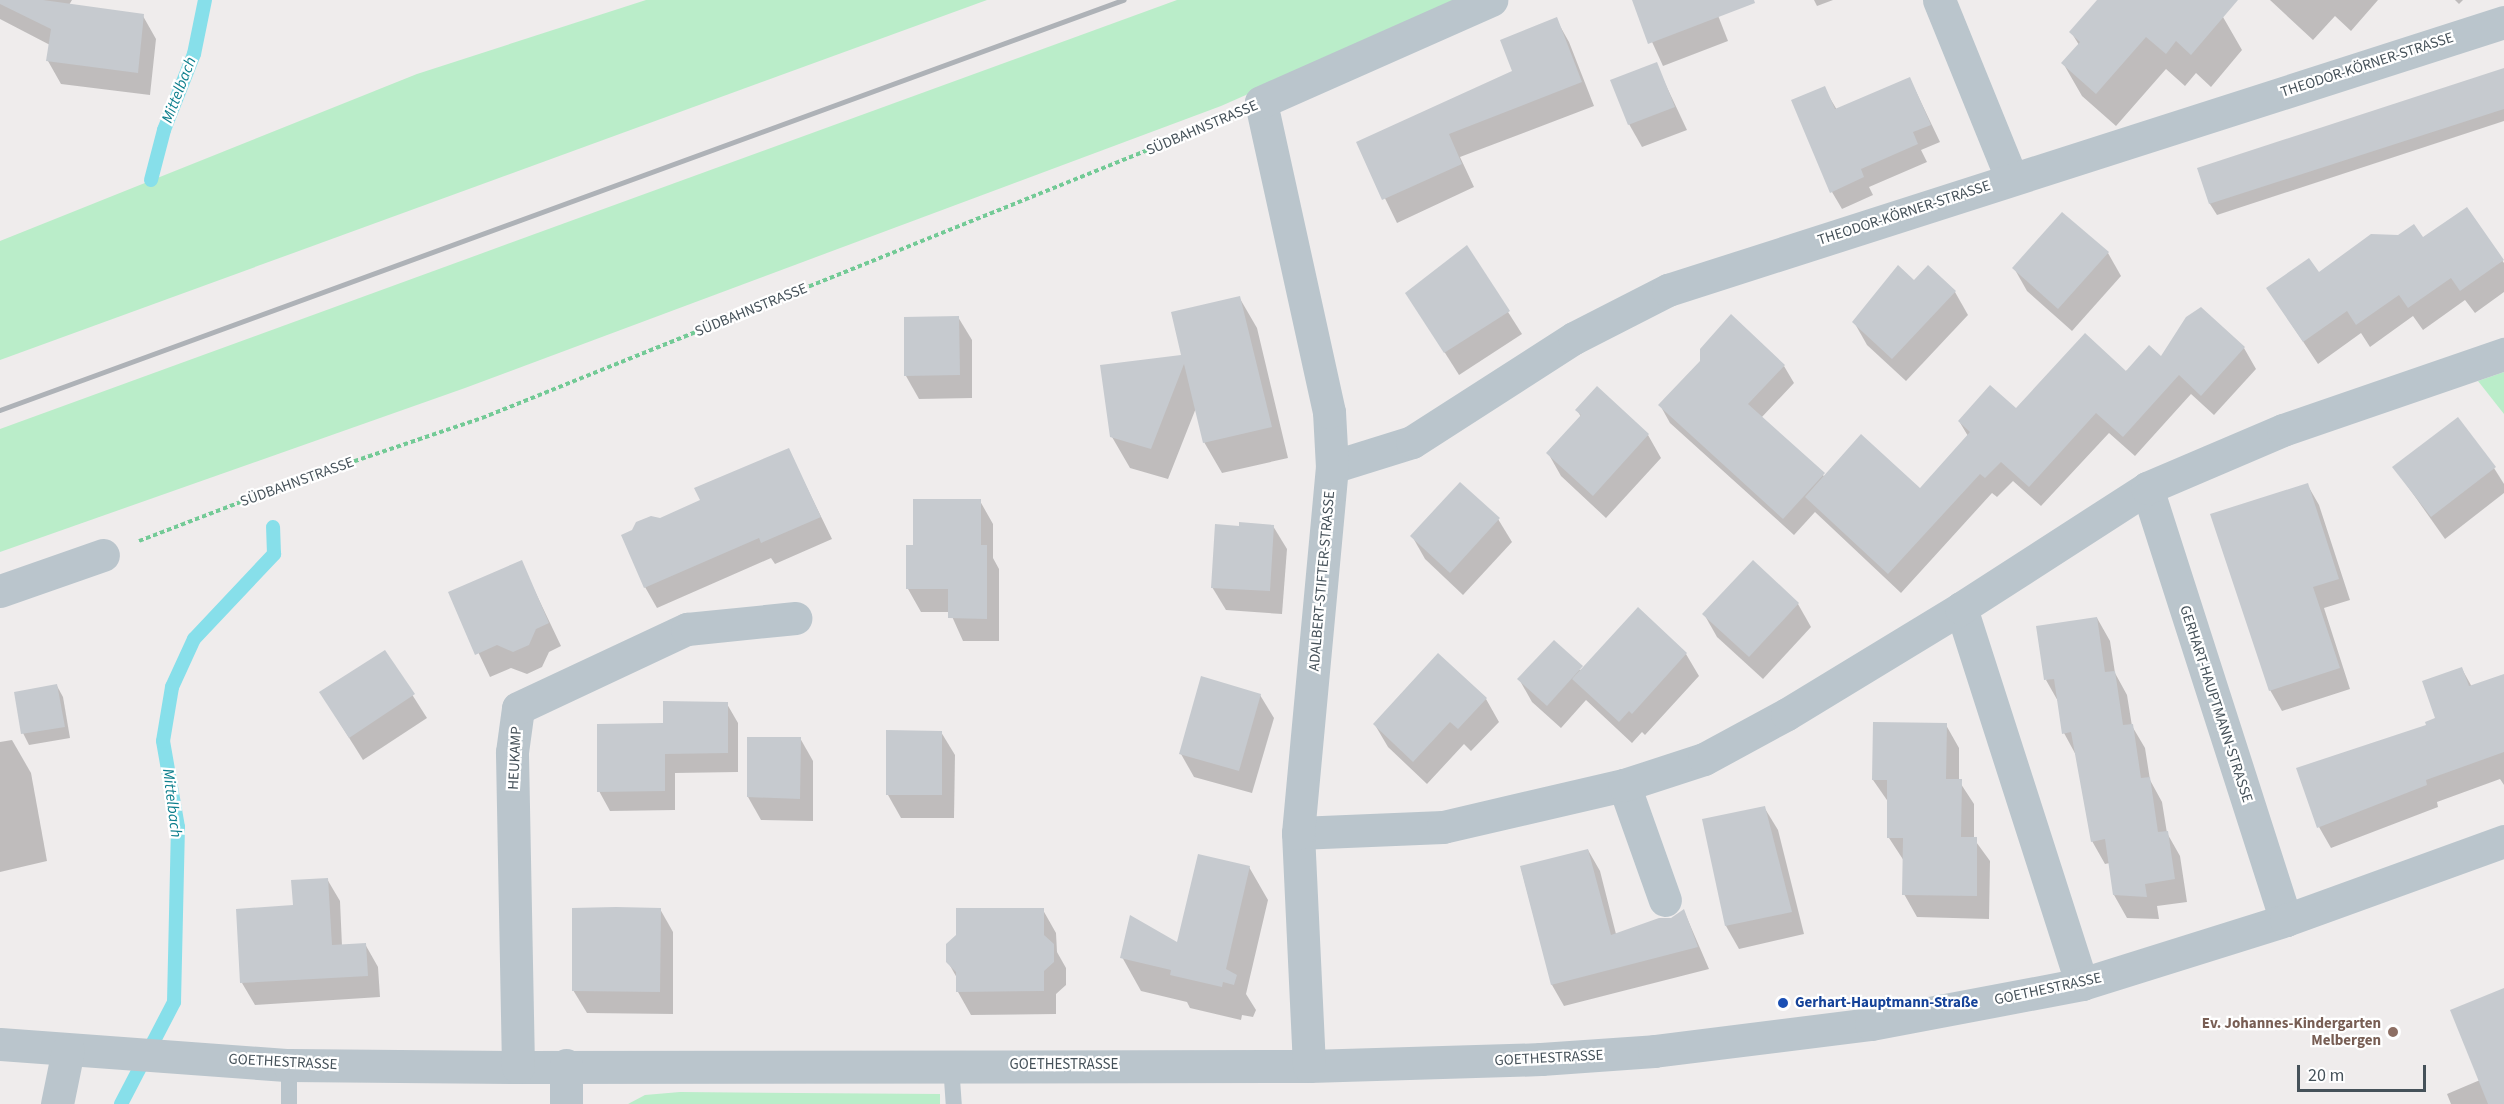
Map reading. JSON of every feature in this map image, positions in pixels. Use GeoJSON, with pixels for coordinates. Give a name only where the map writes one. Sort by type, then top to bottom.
{"type":"FeatureCollection","features":[{"type":"Feature","properties":{"kind":"street","name":"SÜDBAHNSTRASSE"},"geometry":{"type":"LineString","coordinates":[[1261,102],[1491,0]]}},
{"type":"Feature","properties":{"kind":"street"},"geometry":{"type":"LineString","coordinates":[[1939,0],[2011,177]]}},
{"type":"Feature","properties":{"kind":"street","name":"THEODOR-KÖRNER-STRASSE"},"geometry":{"type":"LineString","coordinates":[[1332,467],[1412,442],[1574,338],[1668,290],[2011,177],[2504,22]]}},
{"type":"Feature","properties":{"kind":"street","name":"ADALBERT-STIFTER-STRASSE"},"geometry":{"type":"LineString","coordinates":[[1261,102],[1329,412],[1332,467],[1299,833],[1309,1066]]}},
{"type":"Feature","properties":{"kind":"street"},"geometry":{"type":"LineString","coordinates":[[1299,833],[1443,827],[1624,785],[1704,759],[1787,714],[1961,608],[2147,488],[2283,430],[2504,354]]}},
{"type":"Feature","properties":{"kind":"street","name":"GERHART-HAUPTMANN-STRASSE"},"geometry":{"type":"LineString","coordinates":[[2147,488],[2286,920]]}},
{"type":"Feature","properties":{"kind":"street"},"geometry":{"type":"LineString","coordinates":[[0,591],[103,555]]}},
{"type":"Feature","properties":{"kind":"street"},"geometry":{"type":"LineString","coordinates":[[1961,608],[2082,984]]}},
{"type":"Feature","properties":{"kind":"street","name":"HEUKAMP"},"geometry":{"type":"LineString","coordinates":[[518,1067],[512,752],[518,708],[687,629],[795,618]]}},
{"type":"Feature","properties":{"kind":"street"},"geometry":{"type":"LineString","coordinates":[[1624,785],[1665,900]]}},
{"type":"Feature","properties":{"kind":"street","name":"GOETHESTRASSE"},"geometry":{"type":"LineString","coordinates":[[0,1044],[205,1057],[289,1065],[518,1067],[566,1065],[1309,1066],[1541,1059],[1654,1052],[1871,1024],[2082,984],[2286,920],[2504,841]]}},
{"type":"Feature","properties":{"kind":"street"},"geometry":{"type":"LineString","coordinates":[[57,1104],[68,1050]]}},
{"type":"Feature","properties":{"kind":"street"},"geometry":{"type":"LineString","coordinates":[[566,1065],[566,1104]]}},
{"type":"Feature","properties":{"kind":"lane"},"geometry":{"type":"LineString","coordinates":[[289,1065],[289,1104]]}},
{"type":"Feature","properties":{"kind":"lane"},"geometry":{"type":"LineString","coordinates":[[951,1065],[954,1104]]}},
{"type":"Feature","properties":{"kind":"path","name":"SÜDBAHNSTRASSE"},"geometry":{"type":"LineString","coordinates":[[103,555],[290,483],[482,418],[1261,102]]}},
{"type":"Feature","properties":{"kind":"green space"},"geometry":{"type":"Polygon","coordinates":[[[646,0],[987,0],[0,360],[0,241],[417,74],[646,0]]]}},
{"type":"Feature","properties":{"kind":"green space"},"geometry":{"type":"Polygon","coordinates":[[[1177,0],[1460,0],[1221,106],[465,388],[0,552],[0,429],[1177,0]]]}},
{"type":"Feature","properties":{"kind":"green space"},"geometry":{"type":"Polygon","coordinates":[[[2504,372],[2504,414],[2478,381],[2504,372]]]}},
{"type":"Feature","properties":{"kind":"green space"},"geometry":{"type":"Polygon","coordinates":[[[680,1092],[940,1094],[940,1104],[628,1104],[645,1095],[680,1092]]]}},
{"type":"Feature","properties":{"kind":"building"},"geometry":{"type":"Polygon","coordinates":[[[0,0],[43,0],[144,14],[138,73],[46,61],[51,29],[0,4],[0,0]]]}},
{"type":"Feature","properties":{"kind":"building"},"geometry":{"type":"Polygon","coordinates":[[[1632,0],[1754,0],[1755,3],[1648,44],[1632,0]]]}},
{"type":"Feature","properties":{"kind":"building"},"geometry":{"type":"Polygon","coordinates":[[[2097,0],[2238,0],[2191,55],[2176,41],[2166,54],[2146,37],[2096,94],[2061,63],[2080,42],[2069,32],[2097,0]]]}},
{"type":"Feature","properties":{"kind":"building"},"geometry":{"type":"Polygon","coordinates":[[[1557,17],[1582,82],[1449,134],[1462,164],[1382,200],[1356,142],[1512,71],[1500,40],[1557,17]]]}},
{"type":"Feature","properties":{"kind":"building"},"geometry":{"type":"Polygon","coordinates":[[[1657,62],[1675,107],[1628,125],[1610,80],[1657,62]]]}},
{"type":"Feature","properties":{"kind":"building"},"geometry":{"type":"Polygon","coordinates":[[[2504,68],[2504,109],[2209,204],[2197,168],[2504,68]]]}},
{"type":"Feature","properties":{"kind":"building"},"geometry":{"type":"Polygon","coordinates":[[[1910,77],[1931,125],[1913,132],[1918,144],[1861,169],[1864,177],[1830,193],[1791,100],[1825,86],[1835,109],[1910,77]]]}},
{"type":"Feature","properties":{"kind":"building"},"geometry":{"type":"Polygon","coordinates":[[[2467,207],[2504,260],[2460,291],[2451,278],[2408,308],[2399,295],[2356,325],[2347,311],[2303,342],[2266,288],[2309,258],[2319,272],[2371,234],[2398,235],[2414,224],[2423,237],[2467,207]]]}},
{"type":"Feature","properties":{"kind":"building"},"geometry":{"type":"Polygon","coordinates":[[[2062,212],[2109,252],[2058,309],[2012,268],[2062,212]]]}},
{"type":"Feature","properties":{"kind":"building"},"geometry":{"type":"Polygon","coordinates":[[[1467,245],[1510,311],[1444,353],[1405,293],[1467,245]]]}},
{"type":"Feature","properties":{"kind":"building"},"geometry":{"type":"Polygon","coordinates":[[[1898,265],[1914,280],[1928,265],[1956,291],[1892,359],[1852,322],[1898,265]]]}},
{"type":"Feature","properties":{"kind":"building"},"geometry":{"type":"Polygon","coordinates":[[[1240,296],[1272,427],[1203,443],[1184,364],[1151,449],[1110,437],[1100,365],[1181,355],[1171,312],[1240,296]]]}},
{"type":"Feature","properties":{"kind":"building"},"geometry":{"type":"Polygon","coordinates":[[[2201,307],[2245,347],[2201,396],[2179,375],[2123,437],[2096,413],[2029,487],[2001,462],[1985,478],[1980,474],[1888,574],[1805,497],[1861,434],[1920,488],[1970,432],[1958,421],[1990,385],[2016,408],[2085,333],[2126,371],[2149,345],[2161,356],[2186,317],[2201,307]]]}},
{"type":"Feature","properties":{"kind":"building"},"geometry":{"type":"Polygon","coordinates":[[[1731,314],[1785,365],[1748,404],[1825,473],[1783,519],[1658,405],[1700,361],[1700,349],[1731,314]]]}},
{"type":"Feature","properties":{"kind":"building"},"geometry":{"type":"Polygon","coordinates":[[[959,316],[960,375],[904,376],[904,317],[959,316]]]}},
{"type":"Feature","properties":{"kind":"building"},"geometry":{"type":"Polygon","coordinates":[[[1597,386],[1649,434],[1593,496],[1546,453],[1581,415],[1575,410],[1597,386]]]}},
{"type":"Feature","properties":{"kind":"building"},"geometry":{"type":"Polygon","coordinates":[[[2458,417],[2496,467],[2431,517],[2392,467],[2458,417]]]}},
{"type":"Feature","properties":{"kind":"building"},"geometry":{"type":"Polygon","coordinates":[[[789,448],[821,517],[761,543],[759,538],[644,588],[621,535],[632,530],[636,522],[651,516],[660,518],[700,500],[694,488],[789,448]]]}},
{"type":"Feature","properties":{"kind":"building"},"geometry":{"type":"Polygon","coordinates":[[[1460,482],[1500,518],[1450,573],[1410,536],[1460,482]]]}},
{"type":"Feature","properties":{"kind":"building"},"geometry":{"type":"Polygon","coordinates":[[[2308,483],[2339,579],[2313,587],[2340,668],[2269,691],[2210,514],[2308,483]]]}},
{"type":"Feature","properties":{"kind":"building"},"geometry":{"type":"Polygon","coordinates":[[[913,499],[981,499],[981,545],[987,545],[987,619],[948,618],[948,589],[906,589],[906,545],[913,545],[913,499]]]}},
{"type":"Feature","properties":{"kind":"building"},"geometry":{"type":"Polygon","coordinates":[[[1239,522],[1274,525],[1270,591],[1211,588],[1215,524],[1239,526],[1239,522]]]}},
{"type":"Feature","properties":{"kind":"building"},"geometry":{"type":"Polygon","coordinates":[[[522,560],[549,623],[536,629],[529,645],[513,652],[497,645],[475,655],[448,592],[522,560]]]}},
{"type":"Feature","properties":{"kind":"building"},"geometry":{"type":"Polygon","coordinates":[[[1753,560],[1799,603],[1749,657],[1702,614],[1753,560]]]}},
{"type":"Feature","properties":{"kind":"building"},"geometry":{"type":"Polygon","coordinates":[[[1638,607],[1687,653],[1632,714],[1629,711],[1619,722],[1572,679],[1638,607]]]}},
{"type":"Feature","properties":{"kind":"building"},"geometry":{"type":"Polygon","coordinates":[[[2097,617],[2105,672],[2115,671],[2123,725],[2133,724],[2141,778],[2150,777],[2158,832],[2168,831],[2175,879],[2145,884],[2147,897],[2113,895],[2105,839],[2091,842],[2071,732],[2062,734],[2054,679],[2044,680],[2036,626],[2097,617]]]}},
{"type":"Feature","properties":{"kind":"building"},"geometry":{"type":"Polygon","coordinates":[[[1554,640],[1583,666],[1547,706],[1517,679],[1554,640]]]}},
{"type":"Feature","properties":{"kind":"building"},"geometry":{"type":"Polygon","coordinates":[[[385,650],[415,694],[349,738],[319,692],[385,650]]]}},
{"type":"Feature","properties":{"kind":"building"},"geometry":{"type":"Polygon","coordinates":[[[1438,653],[1487,698],[1458,729],[1450,722],[1413,762],[1373,724],[1438,653]]]}},
{"type":"Feature","properties":{"kind":"building"},"geometry":{"type":"Polygon","coordinates":[[[2462,667],[2469,686],[2504,674],[2504,752],[2426,780],[2427,785],[2317,828],[2296,768],[2426,725],[2425,722],[2435,718],[2422,681],[2462,667]]]}},
{"type":"Feature","properties":{"kind":"building"},"geometry":{"type":"Polygon","coordinates":[[[1201,676],[1261,694],[1239,771],[1179,754],[1201,676]]]}},
{"type":"Feature","properties":{"kind":"building"},"geometry":{"type":"Polygon","coordinates":[[[57,684],[65,727],[21,734],[14,692],[57,684]]]}},
{"type":"Feature","properties":{"kind":"building"},"geometry":{"type":"Polygon","coordinates":[[[663,701],[728,702],[728,753],[665,754],[665,791],[597,792],[597,724],[663,723],[663,701]]]}},
{"type":"Feature","properties":{"kind":"building"},"geometry":{"type":"Polygon","coordinates":[[[1873,722],[1947,723],[1946,779],[1962,779],[1961,837],[1977,837],[1977,896],[1902,895],[1903,838],[1887,838],[1887,780],[1872,780],[1873,722]]]}},
{"type":"Feature","properties":{"kind":"building"},"geometry":{"type":"Polygon","coordinates":[[[886,730],[942,731],[942,795],[886,795],[886,730]]]}},
{"type":"Feature","properties":{"kind":"building"},"geometry":{"type":"Polygon","coordinates":[[[747,737],[801,737],[800,799],[747,797],[747,737]]]}},
{"type":"Feature","properties":{"kind":"building"},"geometry":{"type":"Polygon","coordinates":[[[1765,806],[1792,912],[1725,926],[1702,819],[1765,806]]]}},
{"type":"Feature","properties":{"kind":"building"},"geometry":{"type":"Polygon","coordinates":[[[1588,849],[1611,935],[1659,918],[1671,918],[1684,909],[1698,947],[1551,985],[1520,866],[1588,849]]]}},
{"type":"Feature","properties":{"kind":"building"},"geometry":{"type":"Polygon","coordinates":[[[1198,854],[1250,866],[1226,969],[1237,975],[1234,985],[1223,982],[1222,987],[1170,975],[1171,970],[1120,958],[1130,915],[1177,942],[1198,854]]]}},
{"type":"Feature","properties":{"kind":"building"},"geometry":{"type":"Polygon","coordinates":[[[328,878],[332,945],[366,943],[368,976],[240,983],[236,909],[293,905],[291,880],[328,878]]]}},
{"type":"Feature","properties":{"kind":"building"},"geometry":{"type":"Polygon","coordinates":[[[572,908],[661,908],[660,992],[572,991],[572,908]]]}},
{"type":"Feature","properties":{"kind":"building"},"geometry":{"type":"Polygon","coordinates":[[[956,908],[1044,908],[1044,935],[1054,944],[1054,962],[1044,971],[1044,991],[956,992],[956,972],[946,962],[946,944],[956,935],[956,908]]]}},
{"type":"Feature","properties":{"kind":"building"},"geometry":{"type":"Polygon","coordinates":[[[2504,988],[2504,1104],[2488,1104],[2450,1010],[2504,988]]]}},
{"type":"Feature","properties":{"kind":"waterway","name":"Mittelbach"},"geometry":{"type":"LineString","coordinates":[[151,180],[164,130],[194,54],[205,0]]}},
{"type":"Feature","properties":{"kind":"waterway","name":"Mittelbach"},"geometry":{"type":"LineString","coordinates":[[121,1104],[174,1002],[178,827],[163,741],[172,687],[194,639],[274,554],[273,527]]}},
{"type":"Feature","properties":{"kind":"railway"},"geometry":{"type":"LineString","coordinates":[[0,410],[1123,0]]}},
{"type":"Feature","properties":{"kind":"place","name":"Gerhart-Hauptmann-Straße"},"geometry":{"type":"Point","coordinates":[1783,1003]}},
{"type":"Feature","properties":{"kind":"place","name":"Ev. Johannes-Kindergarten Melbergen"},"geometry":{"type":"Point","coordinates":[2393,1032]}}]}
